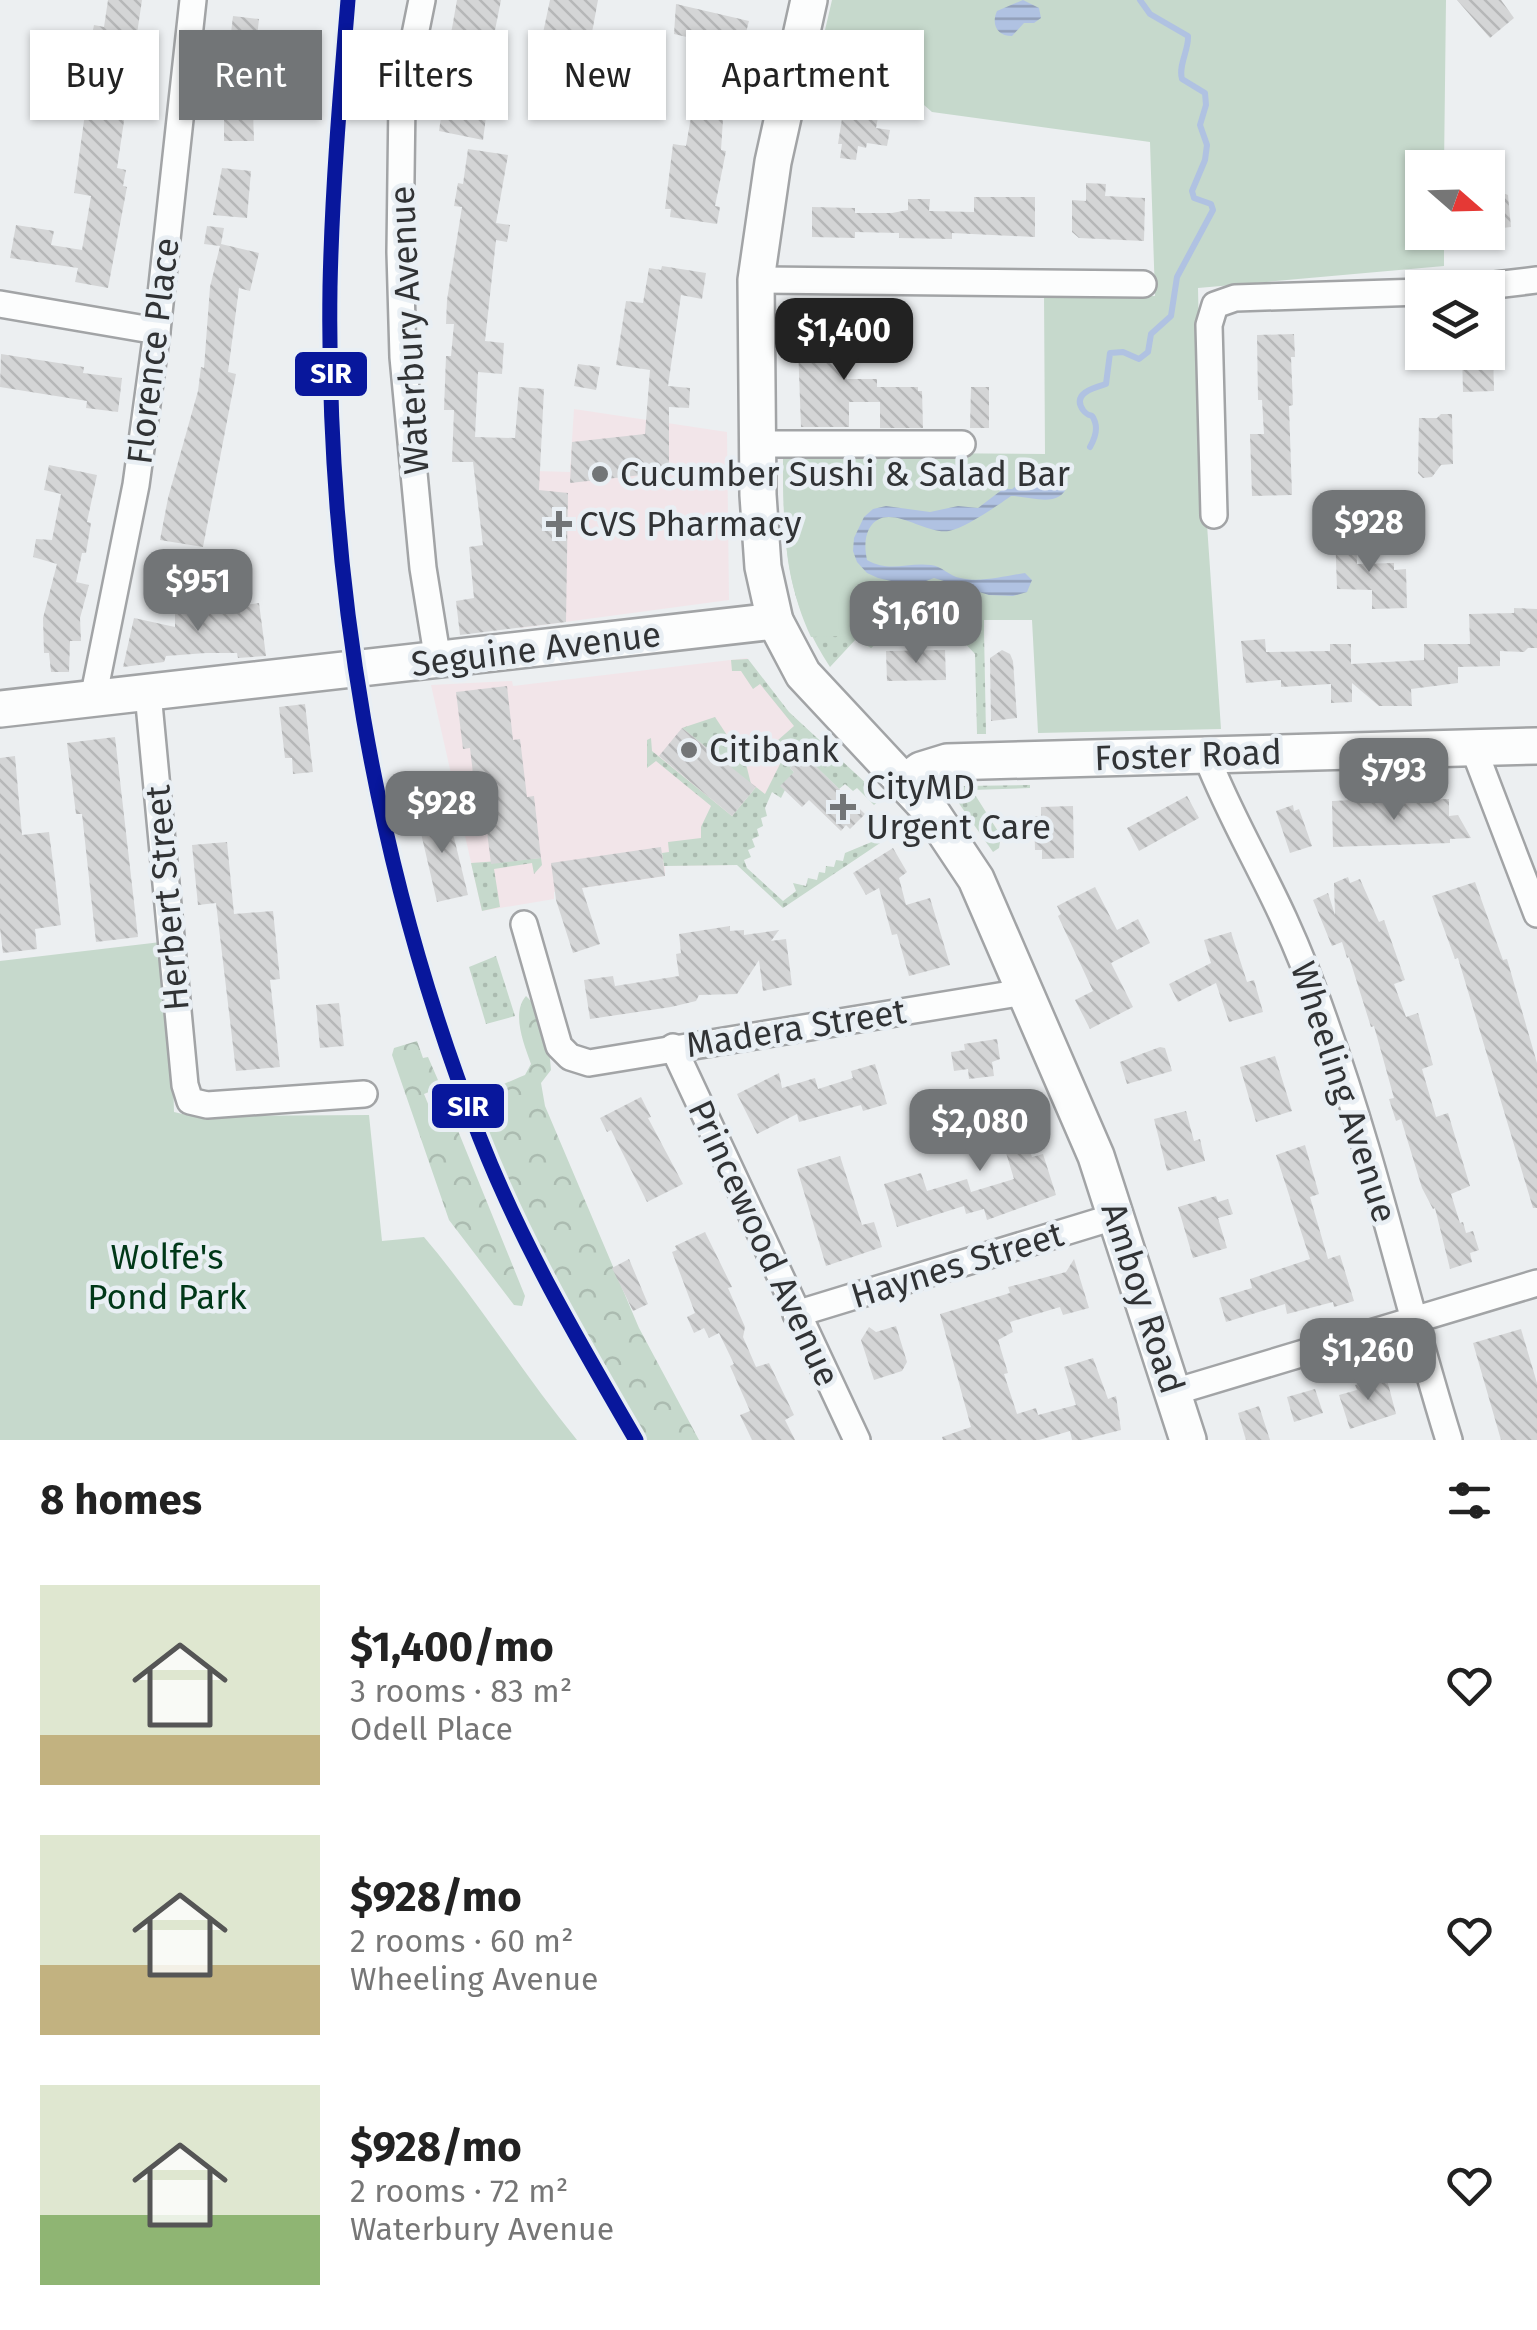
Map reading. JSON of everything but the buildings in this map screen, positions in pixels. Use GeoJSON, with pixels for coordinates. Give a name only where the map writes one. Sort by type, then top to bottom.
{"type":"FeatureCollection","features":[{"type":"Feature","properties":{"kind":"main road","name":"Amboy Road"},"geometry":{"type":"LineString","coordinates":[[808,0],[773,162],[756,280],[762,567],[774,620],[803,674],[932,813],[976,879],[1073,1098],[1118,1216],[1188,1440]]}},
{"type":"Feature","properties":{"kind":"main road","name":"Seguine Avenue"},"geometry":{"type":"LineString","coordinates":[[0,709],[774,620]]}},
{"type":"Feature","properties":{"kind":"main road","name":"Foster Road"},"geometry":{"type":"LineString","coordinates":[[905,782],[921,770],[946,762],[1537,746]]}},
{"type":"Feature","properties":{"kind":"street","name":"Florence Place"},"geometry":{"type":"LineString","coordinates":[[93,699],[136,485],[193,0]]}},
{"type":"Feature","properties":{"kind":"street","name":"Waterbury Avenue"},"geometry":{"type":"LineString","coordinates":[[421,663],[423,568],[403,358],[400,252],[402,99],[422,0]]}},
{"type":"Feature","properties":{"kind":"street"},"geometry":{"type":"LineString","coordinates":[[756,280],[1142,284]]}},
{"type":"Feature","properties":{"kind":"street"},"geometry":{"type":"LineString","coordinates":[[1505,284],[1537,280]]}},
{"type":"Feature","properties":{"kind":"street"},"geometry":{"type":"LineString","coordinates":[[1214,516],[1209,325],[1215,305],[1235,298],[1405,293]]}},
{"type":"Feature","properties":{"kind":"street"},"geometry":{"type":"LineString","coordinates":[[0,304],[157,331]]}},
{"type":"Feature","properties":{"kind":"street"},"geometry":{"type":"LineString","coordinates":[[757,444],[962,444]]}},
{"type":"Feature","properties":{"kind":"street","name":"Herbert Street"},"geometry":{"type":"LineString","coordinates":[[148,693],[185,1085],[190,1101],[207,1106],[364,1094]]}},
{"type":"Feature","properties":{"kind":"street"},"geometry":{"type":"LineString","coordinates":[[1473,747],[1537,914]]}},
{"type":"Feature","properties":{"kind":"street","name":"Wheeling Avenue"},"geometry":{"type":"LineString","coordinates":[[1206,755],[1228,810],[1285,920],[1326,1023],[1360,1122],[1448,1440]]}},
{"type":"Feature","properties":{"kind":"street","name":"Madera Street"},"geometry":{"type":"LineString","coordinates":[[524,924],[559,1046],[570,1057],[589,1063],[673,1046],[1024,992]]}},
{"type":"Feature","properties":{"kind":"street","name":"Princewood Avenue"},"geometry":{"type":"LineString","coordinates":[[673,1046],[856,1440]]}},
{"type":"Feature","properties":{"kind":"street","name":"Haynes Street"},"geometry":{"type":"LineString","coordinates":[[796,1314],[1118,1216]]}},
{"type":"Feature","properties":{"kind":"street"},"geometry":{"type":"LineString","coordinates":[[1174,1392],[1537,1283]]}},
{"type":"Feature","properties":{"kind":"shaded area"},"geometry":{"type":"Polygon","coordinates":[[[574,409],[727,432],[729,600],[520,628],[498,470],[570,472],[574,409]]]}},
{"type":"Feature","properties":{"kind":"shaded area"},"geometry":{"type":"Polygon","coordinates":[[[747,658],[799,722],[737,865],[665,866],[665,876],[554,892],[554,899],[482,911],[431,685],[512,681],[513,686],[747,658]]]}},
{"type":"Feature","properties":{"kind":"green space"},"geometry":{"type":"Polygon","coordinates":[[[832,0],[1446,0],[1444,150],[1405,150],[1405,250],[1444,250],[1444,266],[1198,288],[1201,437],[1221,729],[1038,733],[1032,620],[984,620],[984,631],[811,637],[790,569],[784,523],[783,452],[1045,454],[1044,294],[1155,296],[1150,142],[932,112],[924,105],[924,30],[825,30],[832,0]]]}},
{"type":"Feature","properties":{"kind":"green space"},"geometry":{"type":"Polygon","coordinates":[[[783,473],[816,636],[984,631],[986,734],[977,734],[975,654],[961,639],[882,639],[871,648],[856,639],[830,667],[804,618],[790,574],[783,473]]]}},
{"type":"Feature","properties":{"kind":"green space"},"geometry":{"type":"Polygon","coordinates":[[[748,659],[789,712],[882,798],[874,805],[857,788],[853,791],[845,784],[839,789],[803,754],[790,768],[794,772],[781,798],[772,792],[765,808],[767,816],[761,818],[763,826],[757,829],[759,836],[752,839],[755,847],[748,850],[751,857],[744,860],[747,868],[783,901],[796,891],[793,883],[806,886],[808,878],[817,880],[826,866],[834,867],[836,860],[843,861],[845,853],[874,841],[899,820],[904,827],[783,908],[737,865],[664,866],[662,853],[669,852],[668,842],[701,838],[701,827],[711,806],[656,761],[647,768],[647,740],[651,738],[652,751],[732,816],[756,787],[765,794],[785,754],[777,741],[794,726],[760,684],[753,689],[741,671],[732,671],[731,660],[748,659]]]}},
{"type":"Feature","properties":{"kind":"green space"},"geometry":{"type":"Polygon","coordinates":[[[715,717],[746,764],[751,784],[682,728],[715,717]]]}},
{"type":"Feature","properties":{"kind":"green space"},"geometry":{"type":"Polygon","coordinates":[[[1030,785],[972,790],[1001,836],[999,848],[993,852],[958,802],[956,790],[963,786],[1030,785]]]}},
{"type":"Feature","properties":{"kind":"green space"},"geometry":{"type":"Polygon","coordinates":[[[541,858],[542,865],[534,874],[532,863],[494,869],[500,907],[482,911],[471,863],[541,858]]]}},
{"type":"Feature","properties":{"kind":"green space","name":"Wolfe's Pond Park"},"geometry":{"type":"Polygon","coordinates":[[[161,942],[172,1041],[174,1112],[191,1116],[369,1115],[382,1241],[424,1237],[577,1440],[0,1440],[0,961],[161,942]]]}},
{"type":"Feature","properties":{"kind":"green space"},"geometry":{"type":"Polygon","coordinates":[[[496,956],[515,1016],[486,1024],[469,967],[496,956]]]}},
{"type":"Feature","properties":{"kind":"green space"},"geometry":{"type":"Polygon","coordinates":[[[526,996],[532,1002],[549,1048],[551,1070],[541,1083],[545,1106],[639,1328],[699,1440],[646,1440],[576,1321],[490,1145],[480,1118],[488,1100],[501,1086],[525,1075],[531,1064],[519,1020],[526,996]]]}},
{"type":"Feature","properties":{"kind":"green space"},"geometry":{"type":"Polygon","coordinates":[[[417,1041],[441,1087],[424,1094],[433,1116],[450,1111],[525,1296],[522,1306],[514,1305],[449,1220],[392,1055],[394,1048],[417,1041]]]}},
{"type":"Feature","properties":{"kind":"water"},"geometry":{"type":"Polygon","coordinates":[[[1023,0],[1039,8],[1041,18],[1024,23],[1012,36],[999,32],[995,25],[997,11],[1023,0]]]}},
{"type":"Feature","properties":{"kind":"water"},"geometry":{"type":"Polygon","coordinates":[[[1052,464],[1068,484],[1059,497],[1044,500],[1011,496],[949,531],[885,517],[876,521],[866,537],[867,560],[875,564],[931,565],[968,579],[1025,573],[1032,580],[1027,592],[989,595],[934,578],[913,586],[878,578],[857,562],[854,538],[864,517],[873,509],[886,506],[930,512],[958,506],[978,508],[1003,489],[1012,489],[1052,464]]]}},
{"type":"Feature","properties":{"kind":"waterway"},"geometry":{"type":"LineString","coordinates":[[1090,447],[1096,425],[1093,416],[1080,404],[1082,395],[1106,384],[1110,353],[1123,352],[1139,359],[1148,352],[1151,334],[1171,316],[1177,277],[1213,210],[1211,204],[1194,198],[1192,191],[1205,160],[1207,145],[1200,125],[1206,105],[1205,93],[1182,79],[1188,36],[1150,14],[1140,0]]}},
{"type":"Feature","properties":{"kind":"transit line","name":"SIR"},"geometry":{"type":"LineString","coordinates":[[348,0],[333,215],[331,395],[348,612],[385,826],[411,932],[480,1138],[532,1254],[636,1440]]}},
{"type":"Feature","properties":{"kind":"place","name":"Cucumber Sushi & Salad Bar"},"geometry":{"type":"Point","coordinates":[600,474]}},
{"type":"Feature","properties":{"kind":"place","name":"CVS Pharmacy"},"geometry":{"type":"Point","coordinates":[559,524]}},
{"type":"Feature","properties":{"kind":"place","name":"Citibank"},"geometry":{"type":"Point","coordinates":[689,750]}},
{"type":"Feature","properties":{"kind":"place","name":"CityMD Urgent Care"},"geometry":{"type":"Point","coordinates":[843,807]}}]}
